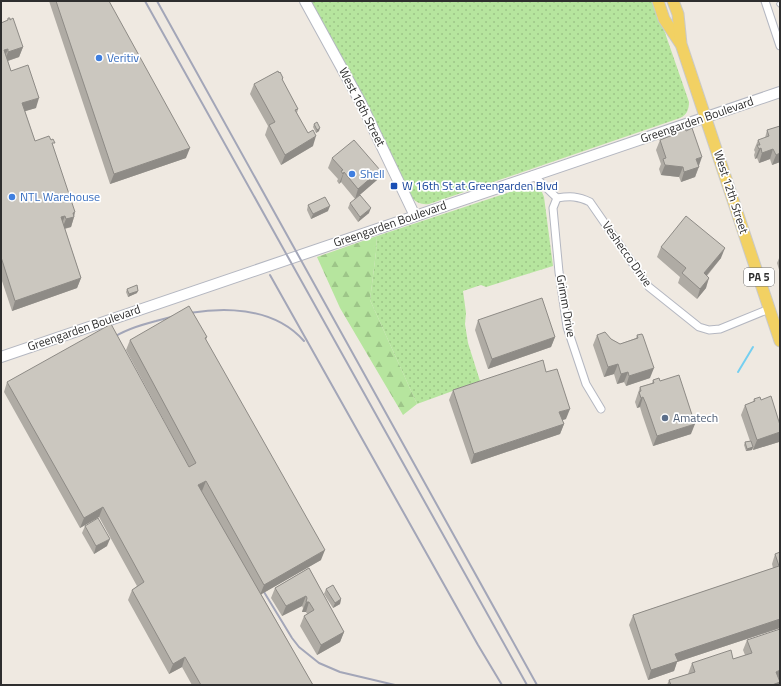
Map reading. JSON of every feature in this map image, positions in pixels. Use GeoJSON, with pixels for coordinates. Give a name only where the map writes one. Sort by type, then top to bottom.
{"type":"FeatureCollection","features":[{"type":"Feature","properties":{"kind":"main road","name":"West 12th Street"},"geometry":{"type":"LineString","coordinates":[[658,1],[664,19],[681,44]]}},
{"type":"Feature","properties":{"kind":"main road","name":"West 12th Street"},"geometry":{"type":"LineString","coordinates":[[673,1],[678,14],[681,44],[780,341]]}},
{"type":"Feature","properties":{"kind":"street","name":"West 16th Street"},"geometry":{"type":"LineString","coordinates":[[305,1],[366,112],[415,216]]}},
{"type":"Feature","properties":{"kind":"street"},"geometry":{"type":"LineString","coordinates":[[765,1],[780,46]]}},
{"type":"Feature","properties":{"kind":"street","name":"Greengarden Boulevard"},"geometry":{"type":"LineString","coordinates":[[1,357],[780,92]]}},
{"type":"Feature","properties":{"kind":"street"},"geometry":{"type":"LineString","coordinates":[[533,176],[557,198]]}},
{"type":"Feature","properties":{"kind":"street","name":"Veshecco Drive"},"geometry":{"type":"LineString","coordinates":[[557,198],[572,196],[582,198],[590,202],[648,287],[699,327],[709,330],[720,329],[769,310]]}},
{"type":"Feature","properties":{"kind":"street","name":"Grimm Drive"},"geometry":{"type":"LineString","coordinates":[[557,198],[553,208],[559,272],[567,326],[586,384],[602,409]]}},
{"type":"Feature","properties":{"kind":"green space"},"geometry":{"type":"Polygon","coordinates":[[[309,1],[654,1],[689,102],[688,109],[680,118],[429,204],[422,204],[412,198],[370,111],[309,1]]]}},
{"type":"Feature","properties":{"kind":"green space"},"geometry":{"type":"Polygon","coordinates":[[[531,185],[542,192],[544,197],[553,266],[486,287],[481,285],[463,291],[468,343],[480,381],[417,404],[370,300],[377,236],[531,185]]]}},
{"type":"Feature","properties":{"kind":"green space"},"geometry":{"type":"Polygon","coordinates":[[[377,236],[370,300],[417,404],[403,415],[340,308],[317,257],[377,236]]]}},
{"type":"Feature","properties":{"kind":"building"},"geometry":{"type":"Polygon","coordinates":[[[56,1],[109,1],[190,148],[114,174],[56,1]]]}},
{"type":"Feature","properties":{"kind":"building"},"geometry":{"type":"Polygon","coordinates":[[[8,18],[10,18],[10,20],[13,18],[23,47],[8,52],[8,49],[4,50],[11,71],[28,65],[39,98],[22,103],[35,141],[49,136],[55,143],[52,143],[75,212],[73,213],[74,217],[66,219],[65,216],[61,217],[81,278],[15,301],[1,257],[1,23],[8,20],[8,18]]]}},
{"type":"Feature","properties":{"kind":"building"},"geometry":{"type":"Polygon","coordinates":[[[278,71],[279,73],[280,72],[283,78],[282,79],[298,109],[295,110],[308,133],[313,130],[316,136],[285,155],[269,125],[275,122],[254,84],[278,71]]]}},
{"type":"Feature","properties":{"kind":"building"},"geometry":{"type":"Polygon","coordinates":[[[317,122],[320,128],[317,130],[314,124],[317,122]]]}},
{"type":"Feature","properties":{"kind":"building"},"geometry":{"type":"Polygon","coordinates":[[[684,126],[686,131],[692,128],[702,157],[696,159],[699,167],[684,172],[683,167],[665,165],[663,159],[666,158],[660,140],[678,133],[676,129],[684,126]]]}},
{"type":"Feature","properties":{"kind":"building"},"geometry":{"type":"Polygon","coordinates":[[[780,126],[780,153],[776,155],[773,149],[762,153],[761,148],[759,149],[757,145],[760,145],[758,140],[769,136],[767,130],[780,126]]]}},
{"type":"Feature","properties":{"kind":"building"},"geometry":{"type":"Polygon","coordinates":[[[354,140],[380,170],[358,189],[344,172],[343,174],[341,171],[343,170],[332,158],[354,140]]]}},
{"type":"Feature","properties":{"kind":"building"},"geometry":{"type":"Polygon","coordinates":[[[360,195],[371,208],[360,217],[350,203],[360,195]]]}},
{"type":"Feature","properties":{"kind":"building"},"geometry":{"type":"Polygon","coordinates":[[[325,197],[330,206],[313,214],[308,205],[325,197]]]}},
{"type":"Feature","properties":{"kind":"building"},"geometry":{"type":"Polygon","coordinates":[[[686,216],[725,248],[704,273],[709,278],[700,289],[682,273],[686,268],[661,247],[686,216]]]}},
{"type":"Feature","properties":{"kind":"building"},"geometry":{"type":"Polygon","coordinates":[[[137,285],[138,291],[129,294],[127,289],[137,285]]]}},
{"type":"Feature","properties":{"kind":"building"},"geometry":{"type":"Polygon","coordinates":[[[542,298],[555,337],[492,359],[478,320],[542,298]]]}},
{"type":"Feature","properties":{"kind":"building"},"geometry":{"type":"Polygon","coordinates":[[[189,306],[207,337],[205,338],[325,550],[264,585],[206,481],[198,485],[313,685],[201,685],[185,657],[173,664],[132,590],[144,582],[103,507],[84,518],[7,382],[111,324],[189,467],[196,463],[130,340],[189,306]]]}},
{"type":"Feature","properties":{"kind":"building"},"geometry":{"type":"Polygon","coordinates":[[[605,332],[611,339],[620,344],[638,338],[637,335],[642,334],[654,368],[629,376],[628,372],[621,374],[618,364],[608,367],[597,335],[605,332]]]}},
{"type":"Feature","properties":{"kind":"building"},"geometry":{"type":"Polygon","coordinates":[[[543,360],[546,372],[557,369],[570,409],[559,412],[564,424],[474,454],[453,390],[543,360]]]}},
{"type":"Feature","properties":{"kind":"building"},"geometry":{"type":"Polygon","coordinates":[[[679,375],[695,424],[657,436],[646,404],[643,397],[641,398],[639,392],[641,391],[640,387],[654,383],[653,380],[659,378],[660,381],[679,375]]]}},
{"type":"Feature","properties":{"kind":"building"},"geometry":{"type":"Polygon","coordinates":[[[771,396],[780,425],[780,432],[757,440],[745,405],[755,401],[754,399],[760,397],[761,400],[771,396]]]}},
{"type":"Feature","properties":{"kind":"building"},"geometry":{"type":"Polygon","coordinates":[[[751,441],[753,447],[747,449],[745,442],[751,441]]]}},
{"type":"Feature","properties":{"kind":"building"},"geometry":{"type":"Polygon","coordinates":[[[98,518],[110,539],[96,546],[85,526],[98,518]]]}},
{"type":"Feature","properties":{"kind":"building"},"geometry":{"type":"Polygon","coordinates":[[[780,552],[780,619],[675,654],[678,661],[651,670],[633,615],[779,566],[775,554],[780,552]]]}},
{"type":"Feature","properties":{"kind":"building"},"geometry":{"type":"Polygon","coordinates":[[[309,568],[344,632],[321,645],[304,616],[314,610],[309,602],[306,602],[306,596],[286,606],[275,588],[309,568]]]}},
{"type":"Feature","properties":{"kind":"building"},"geometry":{"type":"Polygon","coordinates":[[[333,585],[341,599],[335,603],[326,589],[333,585]]]}},
{"type":"Feature","properties":{"kind":"building"},"geometry":{"type":"Polygon","coordinates":[[[780,629],[780,670],[776,672],[780,682],[772,685],[671,685],[669,680],[695,672],[692,663],[731,650],[733,659],[752,653],[747,640],[780,629]]]}},
{"type":"Feature","properties":{"kind":"waterway"},"geometry":{"type":"LineString","coordinates":[[738,372],[753,347]]}},
{"type":"Feature","properties":{"kind":"railway"},"geometry":{"type":"LineString","coordinates":[[145,1],[527,685]]}},
{"type":"Feature","properties":{"kind":"railway"},"geometry":{"type":"LineString","coordinates":[[157,1],[537,685]]}},
{"type":"Feature","properties":{"kind":"railway"},"geometry":{"type":"LineString","coordinates":[[270,275],[502,685]]}},
{"type":"Feature","properties":{"kind":"railway"},"geometry":{"type":"LineString","coordinates":[[111,339],[132,328],[174,316],[194,312],[234,310],[254,313],[272,319],[289,328],[304,341]]}},
{"type":"Feature","properties":{"kind":"railway"},"geometry":{"type":"LineString","coordinates":[[264,592],[292,638],[299,647],[319,663],[340,672],[395,685]]}},
{"type":"Feature","properties":{"kind":"place","name":"Veritiv"},"geometry":{"type":"Point","coordinates":[99,58]}},
{"type":"Feature","properties":{"kind":"place","name":"Shell"},"geometry":{"type":"Point","coordinates":[352,174]}},
{"type":"Feature","properties":{"kind":"place","name":"W 16th St at Greengarden Blvd"},"geometry":{"type":"Point","coordinates":[394,186]}},
{"type":"Feature","properties":{"kind":"place","name":"NTL Warehouse"},"geometry":{"type":"Point","coordinates":[12,197]}},
{"type":"Feature","properties":{"kind":"place","name":"Amatech"},"geometry":{"type":"Point","coordinates":[665,418]}}]}
